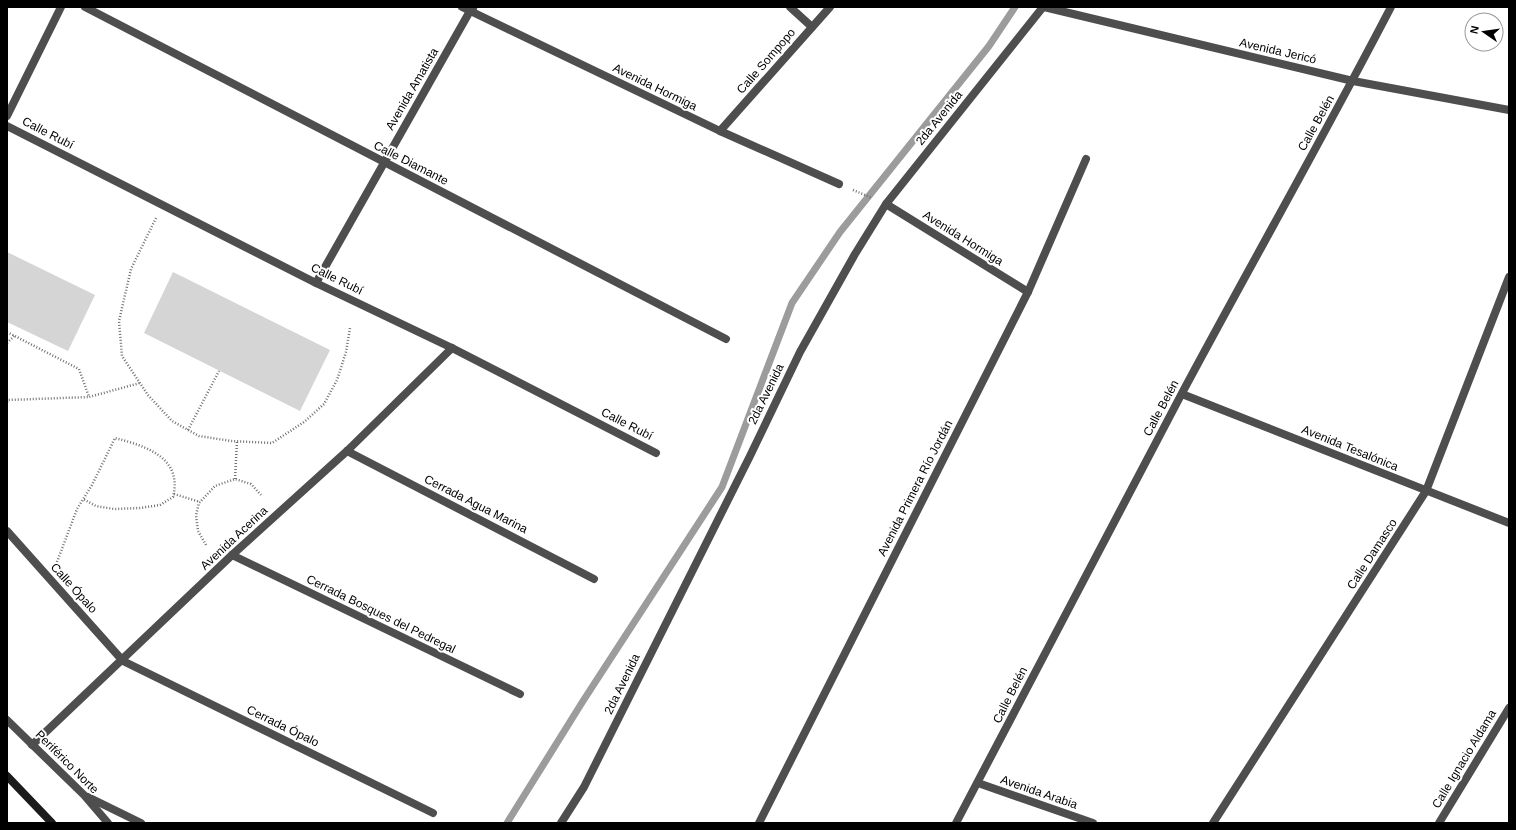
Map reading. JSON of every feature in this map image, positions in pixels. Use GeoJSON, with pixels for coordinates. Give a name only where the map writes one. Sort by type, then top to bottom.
{"type":"FeatureCollection","features":[{"type":"Feature","properties":{"kind":"main road"},"geometry":{"type":"LineString","coordinates":[[7,776],[52,823]]}},
{"type":"Feature","properties":{"kind":"street"},"geometry":{"type":"LineString","coordinates":[[7,116],[61,7]]}},
{"type":"Feature","properties":{"kind":"street","name":"Calle Diamante"},"geometry":{"type":"LineString","coordinates":[[85,7],[726,339]]}},
{"type":"Feature","properties":{"kind":"street"},"geometry":{"type":"LineString","coordinates":[[790,7],[812,27]]}},
{"type":"Feature","properties":{"kind":"street","name":"Calle Sompopo"},"geometry":{"type":"LineString","coordinates":[[720,131],[830,7]]}},
{"type":"Feature","properties":{"kind":"street","name":"Avenida Jericó"},"geometry":{"type":"LineString","coordinates":[[1043,7],[1353,81],[1509,110]]}},
{"type":"Feature","properties":{"kind":"street","name":"2da Avenida"},"geometry":{"type":"LineString","coordinates":[[561,823],[584,787],[750,456],[800,352],[855,254],[886,204],[1043,7]]}},
{"type":"Feature","properties":{"kind":"street","name":"Calle Belén"},"geometry":{"type":"LineString","coordinates":[[956,823],[1068,607],[1182,394],[1353,81],[1391,7]]}},
{"type":"Feature","properties":{"kind":"street","name":"Avenida Amatista"},"geometry":{"type":"LineString","coordinates":[[316,283],[469,8]]}},
{"type":"Feature","properties":{"kind":"street","name":"Avenida Hormiga"},"geometry":{"type":"LineString","coordinates":[[469,8],[720,131],[839,184]]}},
{"type":"Feature","properties":{"kind":"street","name":"Calle Rubí"},"geometry":{"type":"LineString","coordinates":[[7,126],[316,283],[452,348],[656,453]]}},
{"type":"Feature","properties":{"kind":"street","name":"Avenida Primera Río Jordán"},"geometry":{"type":"LineString","coordinates":[[758,823],[1028,292],[1086,159]]}},
{"type":"Feature","properties":{"kind":"street","name":"Avenida Hormiga"},"geometry":{"type":"LineString","coordinates":[[886,204],[1028,292]]}},
{"type":"Feature","properties":{"kind":"street","name":"Calle Damasco"},"geometry":{"type":"LineString","coordinates":[[1213,823],[1426,491],[1509,277]]}},
{"type":"Feature","properties":{"kind":"street","name":"Avenida Acerina"},"geometry":{"type":"LineString","coordinates":[[32,745],[232,555],[347,451],[452,348]]}},
{"type":"Feature","properties":{"kind":"street","name":"Avenida Tesalónica"},"geometry":{"type":"LineString","coordinates":[[1182,394],[1509,523]]}},
{"type":"Feature","properties":{"kind":"street","name":"Cerrada Agua Marina"},"geometry":{"type":"LineString","coordinates":[[347,451],[594,578]]}},
{"type":"Feature","properties":{"kind":"street","name":"Calle Ópalo"},"geometry":{"type":"LineString","coordinates":[[7,531],[123,660]]}},
{"type":"Feature","properties":{"kind":"street","name":"Cerrada Bosques del Pedregal"},"geometry":{"type":"LineString","coordinates":[[232,555],[520,694]]}},
{"type":"Feature","properties":{"kind":"street","name":"Cerrada Ópalo"},"geometry":{"type":"LineString","coordinates":[[123,660],[433,813]]}},
{"type":"Feature","properties":{"kind":"street","name":"Calle Ignacio Aldama"},"geometry":{"type":"LineString","coordinates":[[1439,823],[1509,708]]}},
{"type":"Feature","properties":{"kind":"street","name":"Periférico Norte"},"geometry":{"type":"LineString","coordinates":[[7,720],[84,795],[108,823]]}},
{"type":"Feature","properties":{"kind":"street","name":"Avenida Arabia"},"geometry":{"type":"LineString","coordinates":[[978,783],[1093,823]]}},
{"type":"Feature","properties":{"kind":"street"},"geometry":{"type":"LineString","coordinates":[[84,795],[141,823]]}},
{"type":"Feature","properties":{"kind":"path"},"geometry":{"type":"LineString","coordinates":[[839,184],[875,199]]}},
{"type":"Feature","properties":{"kind":"path"},"geometry":{"type":"LineString","coordinates":[[162,205],[131,269],[119,321],[122,356],[148,395],[172,421],[199,436],[237,441],[272,443],[304,422],[324,404],[337,380],[346,352],[350,328]]}},
{"type":"Feature","properties":{"kind":"path"},"geometry":{"type":"LineString","coordinates":[[7,332],[79,369],[89,397]]}},
{"type":"Feature","properties":{"kind":"path"},"geometry":{"type":"LineString","coordinates":[[7,344],[14,336]]}},
{"type":"Feature","properties":{"kind":"path"},"geometry":{"type":"LineString","coordinates":[[188,430],[219,371]]}},
{"type":"Feature","properties":{"kind":"path"},"geometry":{"type":"LineString","coordinates":[[7,402],[8,400],[89,397],[140,383]]}},
{"type":"Feature","properties":{"kind":"path"},"geometry":{"type":"LineString","coordinates":[[50,580],[78,509],[83,499],[92,485],[115,438],[137,444],[162,456],[172,471],[176,486],[173,497],[160,506],[114,509],[96,506],[83,499]]}},
{"type":"Feature","properties":{"kind":"path"},"geometry":{"type":"LineString","coordinates":[[235,479],[237,441]]}},
{"type":"Feature","properties":{"kind":"path"},"geometry":{"type":"LineString","coordinates":[[206,545],[198,531],[196,515],[200,502],[215,486],[235,479],[251,484],[261,495]]}},
{"type":"Feature","properties":{"kind":"path"},"geometry":{"type":"LineString","coordinates":[[174,494],[200,502]]}},
{"type":"Feature","properties":{"kind":"shaded area"},"geometry":{"type":"Polygon","coordinates":[[[7,252],[95,295],[68,351],[7,322],[7,252]]]}},
{"type":"Feature","properties":{"kind":"shaded area"},"geometry":{"type":"Polygon","coordinates":[[[173,272],[330,350],[300,411],[144,333],[173,272]]]}},
{"type":"Feature","properties":{"kind":"waterway"},"geometry":{"type":"LineString","coordinates":[[507,823],[583,701],[722,487],[792,303],[840,232],[989,46],[1015,7]]}}]}
